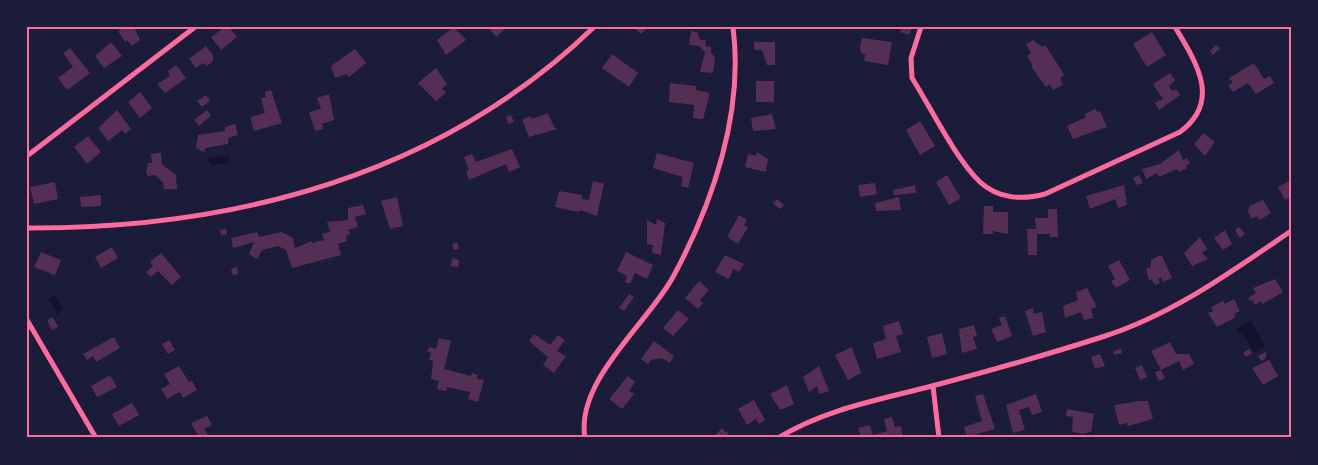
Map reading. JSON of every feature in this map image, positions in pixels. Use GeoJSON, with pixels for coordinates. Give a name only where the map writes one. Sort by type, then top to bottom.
{"type":"FeatureCollection","features":[{"type":"Feature","properties":{"kind":"street"},"geometry":{"type":"LineString","coordinates":[[27,156],[195,27]]}},
{"type":"Feature","properties":{"kind":"street"},"geometry":{"type":"LineString","coordinates":[[27,228],[67,228],[155,222],[284,200],[337,182],[431,141],[490,108],[534,79],[594,27]]}},
{"type":"Feature","properties":{"kind":"street"},"geometry":{"type":"LineString","coordinates":[[585,438],[586,413],[598,382],[672,279],[701,221],[720,162],[730,116],[735,70],[733,27]]}},
{"type":"Feature","properties":{"kind":"street"},"geometry":{"type":"LineString","coordinates":[[921,27],[911,58],[912,78],[981,183],[1010,197],[1023,199],[1045,194],[1180,132],[1189,125],[1201,101],[1203,85],[1196,61],[1175,27]]}},
{"type":"Feature","properties":{"kind":"street"},"geometry":{"type":"LineString","coordinates":[[778,438],[810,420],[840,409],[933,386],[1133,326],[1210,287],[1291,231]]}},
{"type":"Feature","properties":{"kind":"street"},"geometry":{"type":"LineString","coordinates":[[27,320],[96,438]]}},
{"type":"Feature","properties":{"kind":"street"},"geometry":{"type":"LineString","coordinates":[[933,386],[939,438]]}},
{"type":"Feature","properties":{"kind":"shaded area"},"geometry":{"type":"Polygon","coordinates":[[[230,155],[227,163],[212,165],[207,159],[230,155]]]}},
{"type":"Feature","properties":{"kind":"shaded area"},"geometry":{"type":"Polygon","coordinates":[[[55,295],[64,310],[57,314],[48,299],[55,295]]]}},
{"type":"Feature","properties":{"kind":"shaded area"},"geometry":{"type":"Polygon","coordinates":[[[1251,321],[1265,346],[1254,353],[1243,333],[1239,335],[1236,329],[1251,321]]]}},
{"type":"Feature","properties":{"kind":"building"},"geometry":{"type":"Polygon","coordinates":[[[123,27],[134,27],[140,40],[132,46],[127,40],[125,42],[118,31],[123,27]]]}},
{"type":"Feature","properties":{"kind":"building"},"geometry":{"type":"Polygon","coordinates":[[[225,27],[229,27],[237,37],[221,50],[211,37],[225,27]]]}},
{"type":"Feature","properties":{"kind":"building"},"geometry":{"type":"Polygon","coordinates":[[[454,27],[466,40],[446,55],[437,40],[454,27]]]}},
{"type":"Feature","properties":{"kind":"building"},"geometry":{"type":"Polygon","coordinates":[[[488,27],[505,27],[506,28],[496,37],[488,27]]]}},
{"type":"Feature","properties":{"kind":"building"},"geometry":{"type":"Polygon","coordinates":[[[634,27],[648,27],[641,34],[634,27]]]}},
{"type":"Feature","properties":{"kind":"building"},"geometry":{"type":"Polygon","coordinates":[[[902,27],[912,28],[909,35],[900,32],[902,27]]]}},
{"type":"Feature","properties":{"kind":"building"},"geometry":{"type":"Polygon","coordinates":[[[691,31],[697,32],[700,40],[706,40],[705,46],[711,47],[711,53],[715,57],[713,73],[700,72],[705,52],[699,46],[689,45],[691,31]]]}},
{"type":"Feature","properties":{"kind":"building"},"geometry":{"type":"Polygon","coordinates":[[[1152,32],[1166,55],[1147,67],[1133,44],[1152,32]]]}},
{"type":"Feature","properties":{"kind":"building"},"geometry":{"type":"Polygon","coordinates":[[[862,38],[892,42],[888,65],[864,61],[865,54],[861,53],[860,47],[862,38]]]}},
{"type":"Feature","properties":{"kind":"building"},"geometry":{"type":"Polygon","coordinates":[[[1033,40],[1042,47],[1045,45],[1062,71],[1064,76],[1060,78],[1063,85],[1053,90],[1050,84],[1046,87],[1032,68],[1027,56],[1031,53],[1026,44],[1033,40]]]}},
{"type":"Feature","properties":{"kind":"building"},"geometry":{"type":"Polygon","coordinates":[[[111,42],[122,56],[104,68],[95,56],[111,42]]]}},
{"type":"Feature","properties":{"kind":"building"},"geometry":{"type":"Polygon","coordinates":[[[754,42],[775,42],[775,65],[767,65],[762,50],[754,50],[754,42]]]}},
{"type":"Feature","properties":{"kind":"building"},"geometry":{"type":"Polygon","coordinates":[[[1216,45],[1220,48],[1213,55],[1210,51],[1216,45]]]}},
{"type":"Feature","properties":{"kind":"building"},"geometry":{"type":"Polygon","coordinates":[[[206,46],[213,55],[213,61],[207,66],[203,63],[196,68],[189,59],[206,46]]]}},
{"type":"Feature","properties":{"kind":"building"},"geometry":{"type":"Polygon","coordinates":[[[70,48],[90,73],[67,90],[58,78],[73,67],[63,53],[70,48]]]}},
{"type":"Feature","properties":{"kind":"building"},"geometry":{"type":"Polygon","coordinates":[[[355,49],[366,63],[349,77],[347,74],[335,78],[331,66],[355,49]]]}},
{"type":"Feature","properties":{"kind":"building"},"geometry":{"type":"Polygon","coordinates":[[[612,54],[638,73],[629,87],[602,68],[612,54]]]}},
{"type":"Feature","properties":{"kind":"building"},"geometry":{"type":"Polygon","coordinates":[[[1254,63],[1264,79],[1270,76],[1274,83],[1256,94],[1248,83],[1233,92],[1228,85],[1233,83],[1229,78],[1254,63]]]}},
{"type":"Feature","properties":{"kind":"building"},"geometry":{"type":"Polygon","coordinates":[[[176,65],[186,78],[165,93],[157,84],[170,76],[168,71],[176,65]]]}},
{"type":"Feature","properties":{"kind":"building"},"geometry":{"type":"Polygon","coordinates":[[[436,68],[447,84],[442,88],[446,93],[436,101],[418,83],[436,68]]]}},
{"type":"Feature","properties":{"kind":"building"},"geometry":{"type":"Polygon","coordinates":[[[1170,73],[1175,80],[1169,86],[1172,91],[1176,89],[1180,95],[1159,110],[1155,103],[1163,99],[1153,84],[1170,73]]]}},
{"type":"Feature","properties":{"kind":"building"},"geometry":{"type":"Polygon","coordinates":[[[756,81],[774,81],[774,102],[756,102],[756,81]]]}},
{"type":"Feature","properties":{"kind":"building"},"geometry":{"type":"Polygon","coordinates":[[[670,83],[696,86],[696,90],[710,93],[703,119],[693,118],[694,105],[669,102],[670,83]]]}},
{"type":"Feature","properties":{"kind":"building"},"geometry":{"type":"Polygon","coordinates":[[[271,90],[282,123],[254,131],[250,117],[265,113],[261,98],[266,97],[265,92],[271,90]]]}},
{"type":"Feature","properties":{"kind":"building"},"geometry":{"type":"Polygon","coordinates":[[[140,92],[152,108],[140,118],[128,102],[140,92]]]}},
{"type":"Feature","properties":{"kind":"building"},"geometry":{"type":"Polygon","coordinates":[[[329,94],[334,120],[322,124],[323,129],[315,131],[309,112],[321,109],[317,98],[329,94]]]}},
{"type":"Feature","properties":{"kind":"building"},"geometry":{"type":"Polygon","coordinates":[[[206,95],[210,101],[202,107],[197,101],[206,95]]]}},
{"type":"Feature","properties":{"kind":"building"},"geometry":{"type":"Polygon","coordinates":[[[1095,109],[1097,112],[1100,111],[1107,127],[1073,139],[1067,126],[1086,117],[1085,114],[1095,109]]]}},
{"type":"Feature","properties":{"kind":"building"},"geometry":{"type":"Polygon","coordinates":[[[117,110],[131,129],[125,134],[122,130],[108,141],[98,128],[117,110]]]}},
{"type":"Feature","properties":{"kind":"building"},"geometry":{"type":"Polygon","coordinates":[[[207,110],[211,116],[199,126],[194,120],[207,110]]]}},
{"type":"Feature","properties":{"kind":"building"},"geometry":{"type":"Polygon","coordinates":[[[548,113],[557,129],[529,137],[522,120],[548,113]]]}},
{"type":"Feature","properties":{"kind":"building"},"geometry":{"type":"Polygon","coordinates":[[[772,114],[776,129],[753,131],[751,118],[772,114]]]}},
{"type":"Feature","properties":{"kind":"building"},"geometry":{"type":"Polygon","coordinates":[[[511,115],[514,122],[508,124],[506,117],[511,115]]]}},
{"type":"Feature","properties":{"kind":"building"},"geometry":{"type":"Polygon","coordinates":[[[920,121],[935,146],[920,155],[906,130],[920,121]]]}},
{"type":"Feature","properties":{"kind":"building"},"geometry":{"type":"Polygon","coordinates":[[[235,124],[238,135],[228,138],[228,144],[206,148],[204,152],[196,148],[198,135],[225,131],[225,127],[235,124]]]}},
{"type":"Feature","properties":{"kind":"building"},"geometry":{"type":"Polygon","coordinates":[[[1204,133],[1215,142],[1205,156],[1194,144],[1204,133]]]}},
{"type":"Feature","properties":{"kind":"building"},"geometry":{"type":"Polygon","coordinates":[[[88,136],[101,152],[87,164],[74,147],[88,136]]]}},
{"type":"Feature","properties":{"kind":"building"},"geometry":{"type":"Polygon","coordinates":[[[512,149],[520,167],[509,172],[506,164],[469,180],[466,172],[469,170],[464,157],[472,154],[476,162],[512,149]]]}},
{"type":"Feature","properties":{"kind":"building"},"geometry":{"type":"Polygon","coordinates":[[[1179,150],[1183,160],[1187,158],[1190,164],[1186,165],[1187,168],[1179,172],[1177,169],[1159,177],[1157,173],[1146,179],[1142,169],[1160,164],[1179,150]]]}},
{"type":"Feature","properties":{"kind":"building"},"geometry":{"type":"Polygon","coordinates":[[[757,152],[768,159],[766,172],[745,167],[748,154],[756,156],[757,152]]]}},
{"type":"Feature","properties":{"kind":"building"},"geometry":{"type":"Polygon","coordinates":[[[161,153],[162,164],[176,175],[177,189],[164,189],[163,182],[155,175],[148,176],[146,172],[148,163],[152,163],[151,154],[161,153]]]}},
{"type":"Feature","properties":{"kind":"building"},"geometry":{"type":"Polygon","coordinates":[[[657,153],[694,163],[688,188],[681,186],[683,177],[653,168],[657,153]]]}},
{"type":"Feature","properties":{"kind":"building"},"geometry":{"type":"Polygon","coordinates":[[[947,175],[961,198],[949,205],[936,182],[947,175]]]}},
{"type":"Feature","properties":{"kind":"building"},"geometry":{"type":"Polygon","coordinates":[[[1139,175],[1143,183],[1137,185],[1133,178],[1139,175]]]}},
{"type":"Feature","properties":{"kind":"building"},"geometry":{"type":"Polygon","coordinates":[[[1291,180],[1291,197],[1285,200],[1278,187],[1291,180]]]}},
{"type":"Feature","properties":{"kind":"building"},"geometry":{"type":"Polygon","coordinates":[[[593,181],[604,184],[597,216],[580,210],[579,212],[555,207],[559,191],[582,195],[582,199],[589,200],[593,181]]]}},
{"type":"Feature","properties":{"kind":"building"},"geometry":{"type":"Polygon","coordinates":[[[55,182],[58,199],[34,204],[30,187],[55,182]]]}},
{"type":"Feature","properties":{"kind":"building"},"geometry":{"type":"Polygon","coordinates":[[[875,183],[877,194],[860,197],[858,185],[875,183]]]}},
{"type":"Feature","properties":{"kind":"building"},"geometry":{"type":"Polygon","coordinates":[[[915,185],[916,193],[894,195],[893,190],[915,185]]]}},
{"type":"Feature","properties":{"kind":"building"},"geometry":{"type":"Polygon","coordinates":[[[1124,185],[1127,205],[1118,208],[1115,199],[1090,209],[1086,196],[1124,185]]]}},
{"type":"Feature","properties":{"kind":"building"},"geometry":{"type":"Polygon","coordinates":[[[101,195],[101,206],[81,207],[80,197],[101,195]]]}},
{"type":"Feature","properties":{"kind":"building"},"geometry":{"type":"Polygon","coordinates":[[[397,197],[403,226],[390,229],[381,201],[397,197]]]}},
{"type":"Feature","properties":{"kind":"building"},"geometry":{"type":"Polygon","coordinates":[[[899,197],[901,210],[876,211],[875,203],[899,197]]]}},
{"type":"Feature","properties":{"kind":"building"},"geometry":{"type":"Polygon","coordinates":[[[777,199],[784,205],[780,209],[773,204],[777,199]]]}},
{"type":"Feature","properties":{"kind":"building"},"geometry":{"type":"Polygon","coordinates":[[[1263,200],[1271,213],[1260,220],[1257,216],[1252,219],[1247,210],[1249,206],[1263,200]]]}},
{"type":"Feature","properties":{"kind":"building"},"geometry":{"type":"Polygon","coordinates":[[[363,205],[366,214],[355,217],[358,227],[348,230],[351,233],[346,236],[347,241],[338,244],[341,255],[292,268],[286,250],[278,246],[262,250],[257,259],[249,254],[254,242],[233,248],[231,238],[257,232],[259,237],[281,232],[293,238],[295,248],[312,241],[312,243],[324,240],[322,234],[330,232],[327,222],[348,220],[348,208],[363,205]]]}},
{"type":"Feature","properties":{"kind":"building"},"geometry":{"type":"Polygon","coordinates":[[[984,206],[993,206],[993,212],[1008,212],[1008,234],[993,231],[993,234],[983,234],[984,206]]]}},
{"type":"Feature","properties":{"kind":"building"},"geometry":{"type":"Polygon","coordinates":[[[1048,209],[1057,209],[1058,237],[1050,237],[1050,234],[1037,234],[1037,255],[1028,255],[1027,229],[1036,229],[1035,218],[1048,218],[1048,209]]]}},
{"type":"Feature","properties":{"kind":"building"},"geometry":{"type":"Polygon","coordinates":[[[739,215],[747,220],[744,225],[748,227],[738,244],[727,237],[739,215]]]}},
{"type":"Feature","properties":{"kind":"building"},"geometry":{"type":"Polygon","coordinates":[[[657,219],[665,223],[661,255],[652,253],[653,245],[647,244],[647,220],[656,225],[657,219]]]}},
{"type":"Feature","properties":{"kind":"building"},"geometry":{"type":"Polygon","coordinates":[[[1239,227],[1245,234],[1240,238],[1235,230],[1239,227]]]}},
{"type":"Feature","properties":{"kind":"building"},"geometry":{"type":"Polygon","coordinates":[[[226,229],[227,234],[221,235],[220,230],[226,229]]]}},
{"type":"Feature","properties":{"kind":"building"},"geometry":{"type":"Polygon","coordinates":[[[1225,230],[1232,244],[1223,250],[1214,238],[1225,230]]]}},
{"type":"Feature","properties":{"kind":"building"},"geometry":{"type":"Polygon","coordinates":[[[1200,237],[1207,249],[1202,253],[1208,259],[1192,266],[1184,253],[1200,237]]]}},
{"type":"Feature","properties":{"kind":"building"},"geometry":{"type":"Polygon","coordinates":[[[457,242],[459,249],[454,250],[452,244],[457,242]]]}},
{"type":"Feature","properties":{"kind":"building"},"geometry":{"type":"Polygon","coordinates":[[[112,247],[118,258],[101,268],[95,257],[112,247]]]}},
{"type":"Feature","properties":{"kind":"building"},"geometry":{"type":"Polygon","coordinates":[[[41,252],[61,260],[55,275],[34,267],[41,252]]]}},
{"type":"Feature","properties":{"kind":"building"},"geometry":{"type":"Polygon","coordinates":[[[626,252],[653,265],[647,279],[635,273],[630,284],[625,282],[627,276],[617,271],[626,252]]]}},
{"type":"Feature","properties":{"kind":"building"},"geometry":{"type":"Polygon","coordinates":[[[161,253],[181,277],[172,285],[158,271],[151,277],[146,272],[153,266],[150,262],[161,253]]]}},
{"type":"Feature","properties":{"kind":"building"},"geometry":{"type":"Polygon","coordinates":[[[725,255],[744,264],[739,272],[733,269],[729,279],[715,272],[725,255]]]}},
{"type":"Feature","properties":{"kind":"building"},"geometry":{"type":"Polygon","coordinates":[[[1162,256],[1172,278],[1163,282],[1161,277],[1158,279],[1160,283],[1155,285],[1151,279],[1149,281],[1146,269],[1151,267],[1151,260],[1162,256]]]}},
{"type":"Feature","properties":{"kind":"building"},"geometry":{"type":"Polygon","coordinates":[[[452,258],[459,260],[458,267],[451,266],[452,258]]]}},
{"type":"Feature","properties":{"kind":"building"},"geometry":{"type":"Polygon","coordinates":[[[1119,260],[1130,280],[1116,288],[1111,281],[1115,279],[1108,266],[1119,260]]]}},
{"type":"Feature","properties":{"kind":"building"},"geometry":{"type":"Polygon","coordinates":[[[237,267],[238,274],[233,275],[231,269],[237,267]]]}},
{"type":"Feature","properties":{"kind":"building"},"geometry":{"type":"Polygon","coordinates":[[[1275,279],[1283,292],[1263,304],[1261,301],[1255,305],[1252,300],[1250,301],[1248,298],[1256,293],[1253,288],[1275,279]]]}},
{"type":"Feature","properties":{"kind":"building"},"geometry":{"type":"Polygon","coordinates":[[[699,281],[709,290],[700,300],[703,303],[698,309],[685,298],[699,281]]]}},
{"type":"Feature","properties":{"kind":"building"},"geometry":{"type":"Polygon","coordinates":[[[1087,288],[1097,307],[1091,309],[1093,318],[1084,320],[1081,312],[1065,318],[1063,306],[1078,300],[1076,292],[1087,288]]]}},
{"type":"Feature","properties":{"kind":"building"},"geometry":{"type":"Polygon","coordinates":[[[629,294],[634,297],[624,311],[619,308],[629,294]]]}},
{"type":"Feature","properties":{"kind":"building"},"geometry":{"type":"Polygon","coordinates":[[[1234,299],[1240,311],[1234,314],[1236,317],[1217,327],[1208,313],[1213,311],[1211,307],[1234,299]]]}},
{"type":"Feature","properties":{"kind":"building"},"geometry":{"type":"Polygon","coordinates":[[[1033,308],[1034,314],[1042,312],[1046,332],[1033,336],[1025,311],[1033,308]]]}},
{"type":"Feature","properties":{"kind":"building"},"geometry":{"type":"Polygon","coordinates":[[[678,310],[689,319],[673,336],[663,328],[678,310]]]}},
{"type":"Feature","properties":{"kind":"building"},"geometry":{"type":"Polygon","coordinates":[[[1005,316],[1012,336],[997,342],[991,329],[1002,325],[999,318],[1005,316]]]}},
{"type":"Feature","properties":{"kind":"building"},"geometry":{"type":"Polygon","coordinates":[[[53,317],[58,327],[52,330],[47,320],[53,317]]]}},
{"type":"Feature","properties":{"kind":"building"},"geometry":{"type":"Polygon","coordinates":[[[899,321],[903,334],[896,336],[901,352],[877,359],[873,343],[886,339],[883,326],[899,321]]]}},
{"type":"Feature","properties":{"kind":"building"},"geometry":{"type":"Polygon","coordinates":[[[974,325],[977,336],[973,337],[977,349],[962,353],[959,329],[974,325]]]}},
{"type":"Feature","properties":{"kind":"building"},"geometry":{"type":"Polygon","coordinates":[[[942,333],[947,354],[932,358],[927,337],[942,333]]]}},
{"type":"Feature","properties":{"kind":"building"},"geometry":{"type":"Polygon","coordinates":[[[534,334],[550,345],[558,335],[565,340],[557,351],[566,356],[554,373],[543,365],[548,357],[529,341],[534,334]]]}},
{"type":"Feature","properties":{"kind":"building"},"geometry":{"type":"Polygon","coordinates":[[[114,337],[120,348],[96,362],[93,356],[87,360],[83,354],[114,337]]]}},
{"type":"Feature","properties":{"kind":"building"},"geometry":{"type":"Polygon","coordinates":[[[439,338],[451,341],[444,369],[471,376],[472,373],[478,375],[477,379],[484,380],[478,402],[468,399],[470,392],[447,387],[446,391],[437,389],[439,381],[431,379],[433,361],[429,360],[431,353],[427,352],[429,347],[436,349],[439,338]]]}},
{"type":"Feature","properties":{"kind":"building"},"geometry":{"type":"Polygon","coordinates":[[[169,340],[175,350],[168,354],[162,344],[169,340]]]}},
{"type":"Feature","properties":{"kind":"building"},"geometry":{"type":"Polygon","coordinates":[[[654,341],[674,356],[670,363],[662,358],[651,360],[648,364],[641,359],[654,341]]]}},
{"type":"Feature","properties":{"kind":"building"},"geometry":{"type":"Polygon","coordinates":[[[1170,342],[1176,354],[1189,354],[1194,364],[1183,370],[1179,361],[1161,370],[1151,351],[1170,342]]]}},
{"type":"Feature","properties":{"kind":"building"},"geometry":{"type":"Polygon","coordinates":[[[852,347],[861,373],[848,380],[835,355],[852,347]]]}},
{"type":"Feature","properties":{"kind":"building"},"geometry":{"type":"Polygon","coordinates":[[[1121,349],[1122,353],[1114,355],[1113,351],[1121,349]]]}},
{"type":"Feature","properties":{"kind":"building"},"geometry":{"type":"Polygon","coordinates":[[[1249,349],[1252,353],[1246,357],[1243,353],[1249,349]]]}},
{"type":"Feature","properties":{"kind":"building"},"geometry":{"type":"Polygon","coordinates":[[[1266,352],[1266,358],[1261,361],[1258,356],[1266,352]]]}},
{"type":"Feature","properties":{"kind":"building"},"geometry":{"type":"Polygon","coordinates":[[[1100,354],[1105,366],[1095,369],[1091,357],[1100,354]]]}},
{"type":"Feature","properties":{"kind":"building"},"geometry":{"type":"Polygon","coordinates":[[[1269,360],[1278,376],[1263,385],[1252,368],[1269,360]]]}},
{"type":"Feature","properties":{"kind":"building"},"geometry":{"type":"Polygon","coordinates":[[[1142,365],[1147,377],[1140,380],[1135,368],[1142,365]]]}},
{"type":"Feature","properties":{"kind":"building"},"geometry":{"type":"Polygon","coordinates":[[[179,366],[197,390],[183,398],[180,392],[167,399],[161,389],[170,384],[164,374],[179,366]]]}},
{"type":"Feature","properties":{"kind":"building"},"geometry":{"type":"Polygon","coordinates":[[[819,366],[829,391],[819,394],[817,386],[809,392],[803,377],[819,366]]]}},
{"type":"Feature","properties":{"kind":"building"},"geometry":{"type":"Polygon","coordinates":[[[1161,370],[1165,378],[1159,381],[1155,372],[1161,370]]]}},
{"type":"Feature","properties":{"kind":"building"},"geometry":{"type":"Polygon","coordinates":[[[110,375],[117,387],[97,397],[91,386],[110,375]]]}},
{"type":"Feature","properties":{"kind":"building"},"geometry":{"type":"Polygon","coordinates":[[[628,376],[635,382],[629,391],[634,394],[622,409],[609,399],[628,376]]]}},
{"type":"Feature","properties":{"kind":"building"},"geometry":{"type":"Polygon","coordinates":[[[787,385],[794,404],[780,410],[770,394],[787,385]]]}},
{"type":"Feature","properties":{"kind":"building"},"geometry":{"type":"Polygon","coordinates":[[[983,394],[995,429],[967,437],[964,427],[982,421],[975,396],[983,394]]]}},
{"type":"Feature","properties":{"kind":"building"},"geometry":{"type":"Polygon","coordinates":[[[1036,394],[1042,412],[1032,415],[1029,407],[1019,410],[1025,430],[1013,433],[1006,405],[1036,394]]]}},
{"type":"Feature","properties":{"kind":"building"},"geometry":{"type":"Polygon","coordinates":[[[754,400],[765,420],[759,424],[756,419],[747,425],[738,409],[754,400]]]}},
{"type":"Feature","properties":{"kind":"building"},"geometry":{"type":"Polygon","coordinates":[[[1148,401],[1153,419],[1128,426],[1127,423],[1119,425],[1114,405],[1148,401]]]}},
{"type":"Feature","properties":{"kind":"building"},"geometry":{"type":"Polygon","coordinates":[[[132,403],[139,415],[119,426],[112,414],[132,403]]]}},
{"type":"Feature","properties":{"kind":"building"},"geometry":{"type":"Polygon","coordinates":[[[1067,409],[1094,414],[1091,432],[1083,434],[1072,432],[1073,417],[1066,416],[1067,409]]]}},
{"type":"Feature","properties":{"kind":"building"},"geometry":{"type":"Polygon","coordinates":[[[207,416],[212,425],[204,429],[210,438],[199,438],[191,423],[207,416]]]}},
{"type":"Feature","properties":{"kind":"building"},"geometry":{"type":"Polygon","coordinates":[[[892,417],[895,427],[901,426],[903,436],[861,438],[858,428],[870,425],[873,435],[887,431],[884,419],[892,417]]]}},
{"type":"Feature","properties":{"kind":"building"},"geometry":{"type":"Polygon","coordinates":[[[722,428],[725,432],[727,431],[729,438],[713,438],[722,428]]]}}]}
